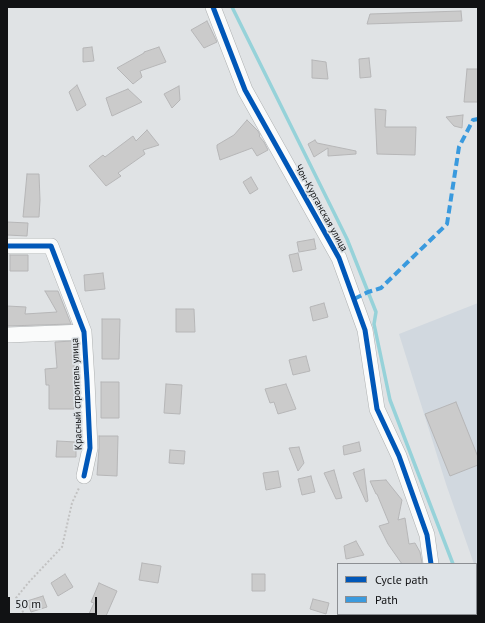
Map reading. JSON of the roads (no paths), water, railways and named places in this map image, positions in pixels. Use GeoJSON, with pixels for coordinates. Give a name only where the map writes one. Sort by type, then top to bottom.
{"type":"FeatureCollection","features":[{"type":"Feature","properties":{"kind":"street","name":"Чон-Курганская улица"},"geometry":{"type":"LineString","coordinates":[[213,7],[245,90],[339,258],[365,330],[377,409],[399,456],[425,528],[431,563]]}},
{"type":"Feature","properties":{"kind":"street","name":"Красный строитель улица"},"geometry":{"type":"LineString","coordinates":[[7,246],[51,246],[84,332],[90,448],[84,476]]}},
{"type":"Feature","properties":{"kind":"street"},"geometry":{"type":"LineString","coordinates":[[7,335],[84,332]]}},
{"type":"Feature","properties":{"kind":"waterway"},"geometry":{"type":"LineString","coordinates":[[232,7],[347,239],[376,312],[374,324],[390,400],[453,563]]}}]}
